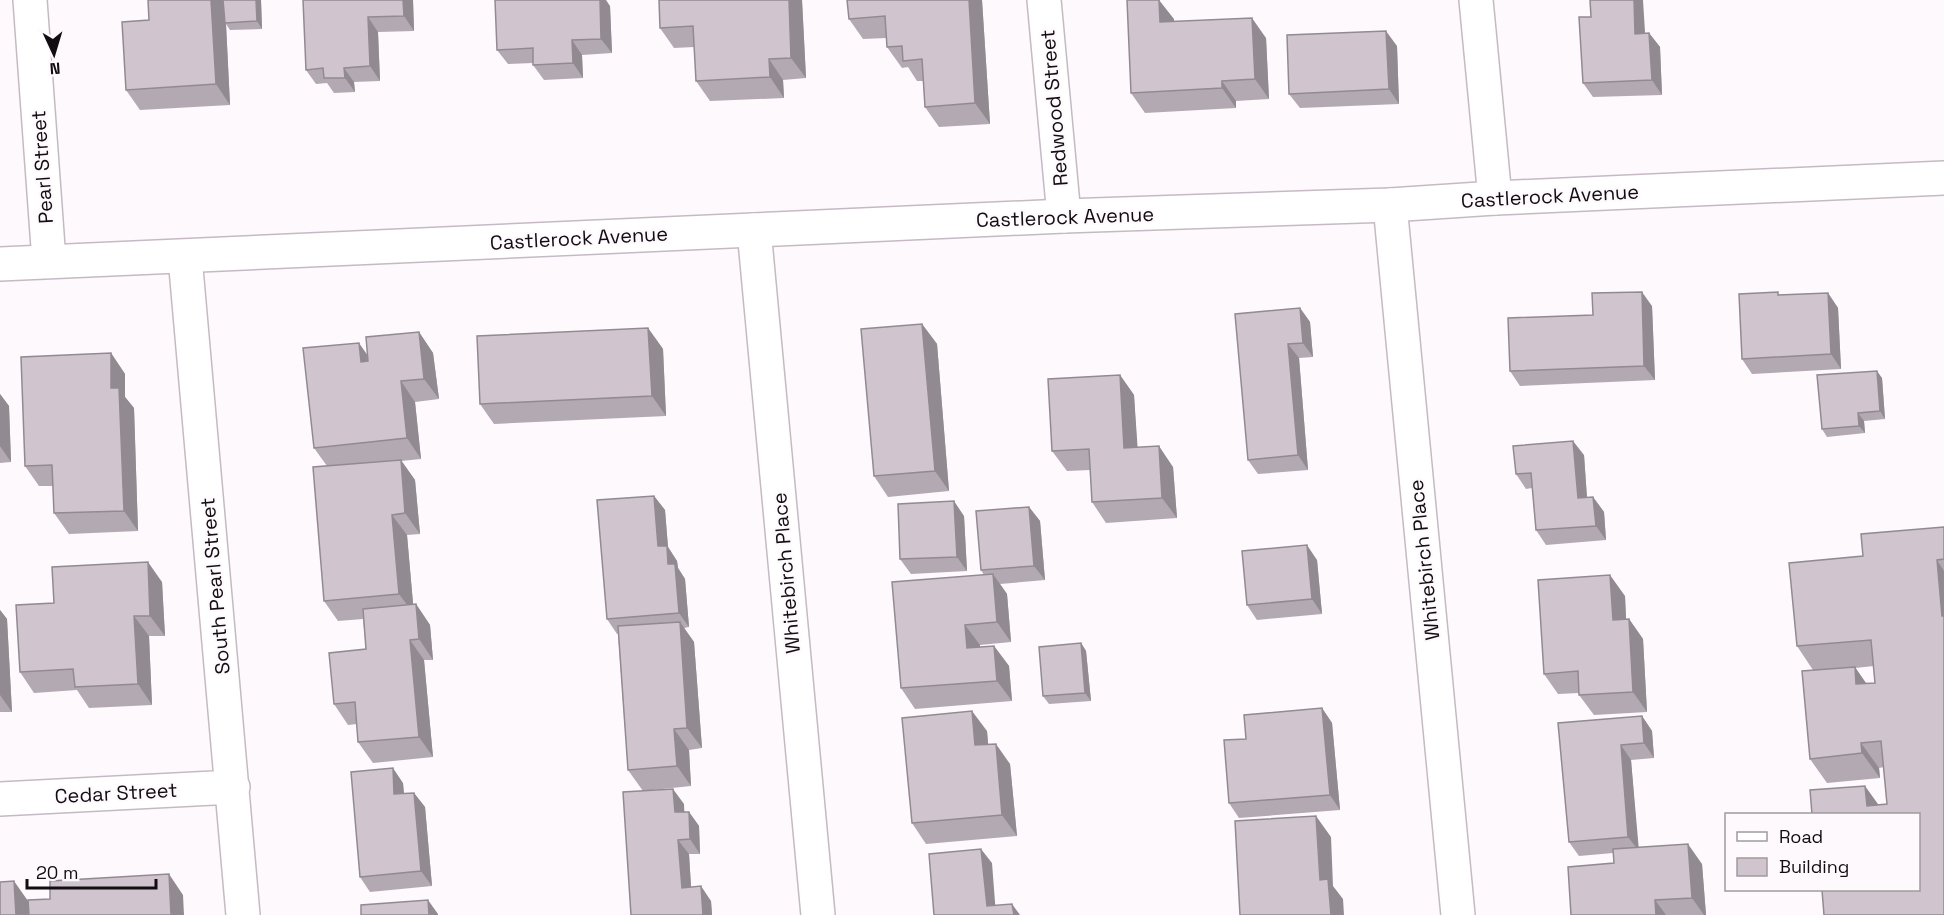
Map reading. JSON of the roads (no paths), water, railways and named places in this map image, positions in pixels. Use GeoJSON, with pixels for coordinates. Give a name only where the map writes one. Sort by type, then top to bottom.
{"type":"FeatureCollection","features":[{"type":"Feature","properties":{"kind":"street","name":"Pearl Street"},"geometry":{"type":"LineString","coordinates":[[30,0],[49,261]]}},
{"type":"Feature","properties":{"kind":"street","name":"Redwood Street"},"geometry":{"type":"LineString","coordinates":[[1044,0],[1064,216]]}},
{"type":"Feature","properties":{"kind":"street"},"geometry":{"type":"LineString","coordinates":[[1476,0],[1495,198]]}},
{"type":"Feature","properties":{"kind":"street","name":"Castlerock Avenue"},"geometry":{"type":"LineString","coordinates":[[49,261],[185,257],[1064,216],[1390,205],[1495,198],[1944,178]]}},
{"type":"Feature","properties":{"kind":"street","name":"Whitebirch Place"},"geometry":{"type":"LineString","coordinates":[[1390,205],[1458,915]]}},
{"type":"Feature","properties":{"kind":"street","name":"Whitebirch Place"},"geometry":{"type":"LineString","coordinates":[[754,230],[818,915]]}},
{"type":"Feature","properties":{"kind":"street","name":"South Pearl Street"},"geometry":{"type":"LineString","coordinates":[[185,257],[243,915]]}},
{"type":"Feature","properties":{"kind":"street"},"geometry":{"type":"LineString","coordinates":[[0,264],[49,261]]}},
{"type":"Feature","properties":{"kind":"street","name":"Cedar Street"},"geometry":{"type":"LineString","coordinates":[[0,799],[232,787]]}}]}
